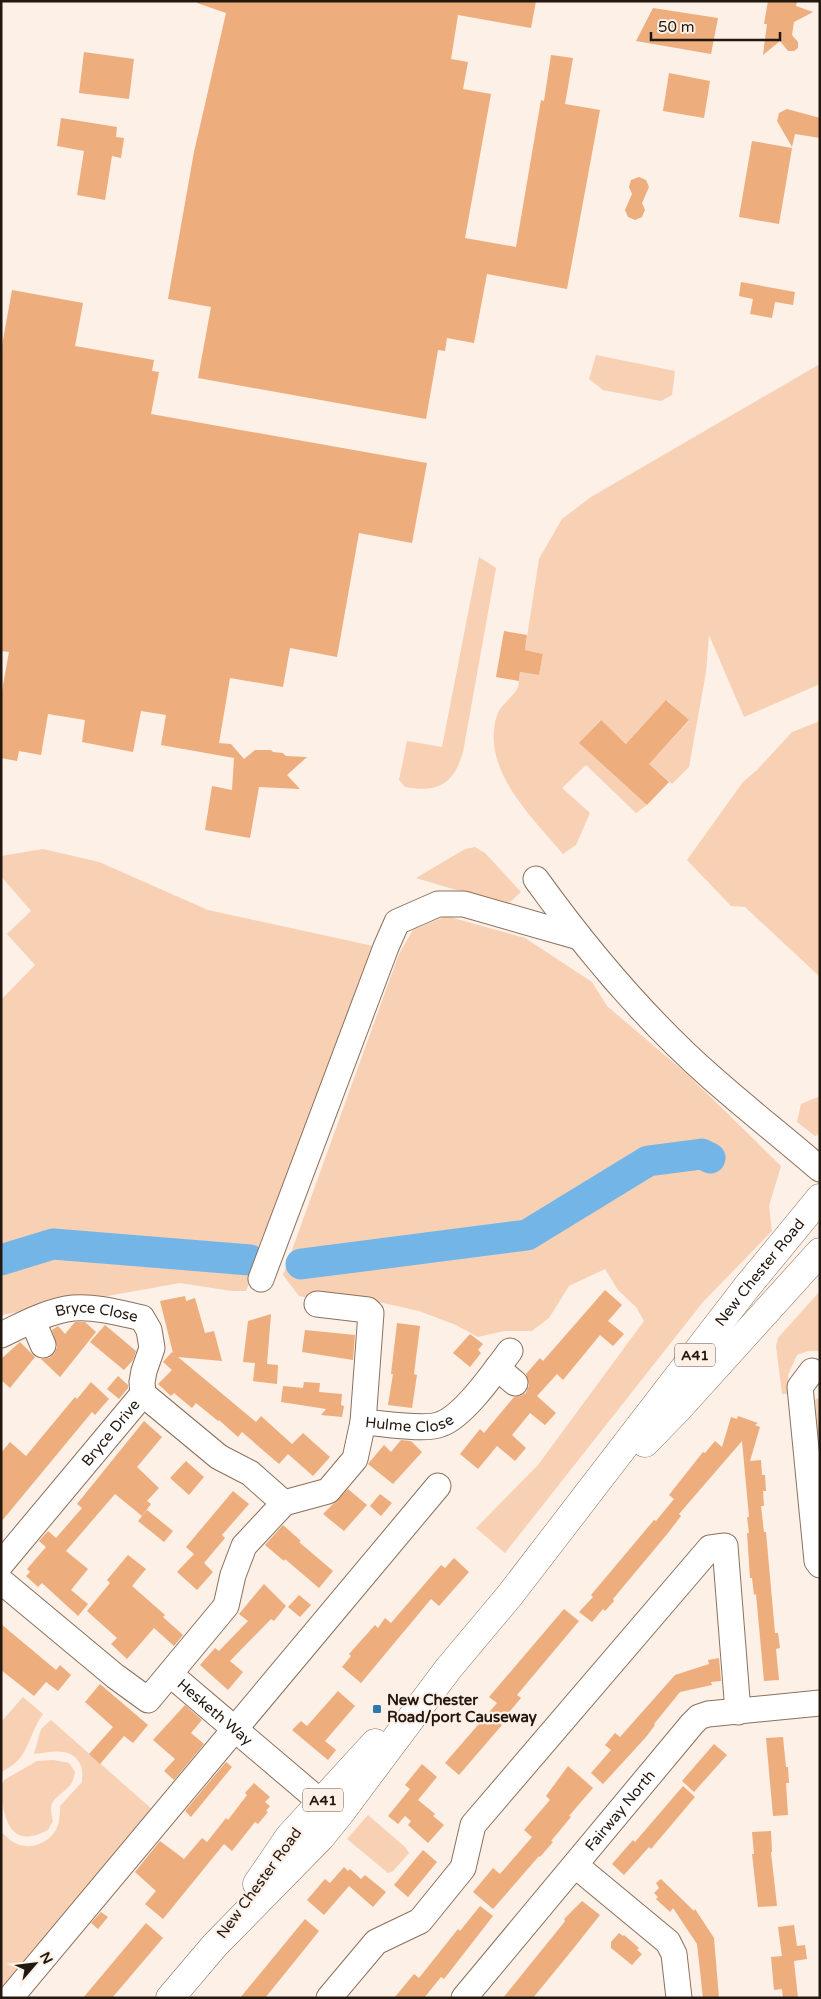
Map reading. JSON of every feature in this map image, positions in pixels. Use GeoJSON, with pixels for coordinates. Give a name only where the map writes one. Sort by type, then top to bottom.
{"type":"FeatureCollection","features":[{"type":"Feature","properties":{"kind":"highway","name":"New Chester Road"},"geometry":{"type":"LineString","coordinates":[[170,1998],[215,1945],[289,1837],[330,1809],[349,1769],[448,1669],[510,1595],[746,1288],[820,1198]]}},
{"type":"Feature","properties":{"kind":"highway","name":"New Chester Road"},"geometry":{"type":"LineString","coordinates":[[573,1514],[677,1410],[820,1252]]}},
{"type":"Feature","properties":{"kind":"street"},"geometry":{"type":"LineString","coordinates":[[536,879],[579,937],[634,1002],[711,1078],[820,1169]]}},
{"type":"Feature","properties":{"kind":"street"},"geometry":{"type":"LineString","coordinates":[[261,1279],[397,922],[438,904],[464,904],[579,937]]}},
{"type":"Feature","properties":{"kind":"street"},"geometry":{"type":"LineString","coordinates":[[317,1304],[368,1310],[371,1313],[364,1422]]}},
{"type":"Feature","properties":{"kind":"street","name":"Bryce Close"},"geometry":{"type":"LineString","coordinates":[[1,1335],[56,1312],[75,1308],[106,1311],[142,1318],[149,1330],[152,1348],[144,1371],[142,1382],[143,1394]]}},
{"type":"Feature","properties":{"kind":"street","name":"Bryce Close"},"geometry":{"type":"LineString","coordinates":[[33,1321],[43,1345]]}},
{"type":"Feature","properties":{"kind":"street","name":"Hulme Close"},"geometry":{"type":"LineString","coordinates":[[284,1503],[328,1491],[355,1460],[364,1422],[426,1427],[441,1425],[507,1367]]}},
{"type":"Feature","properties":{"kind":"street"},"geometry":{"type":"LineString","coordinates":[[812,1371],[800,1387],[817,1561],[820,1565]]}},
{"type":"Feature","properties":{"kind":"street","name":"Bryce Drive"},"geometry":{"type":"LineString","coordinates":[[1,1564],[143,1394],[219,1457],[250,1473],[284,1503]]}},
{"type":"Feature","properties":{"kind":"street"},"geometry":{"type":"LineString","coordinates":[[10,1998],[438,1486]]}},
{"type":"Feature","properties":{"kind":"street"},"geometry":{"type":"LineString","coordinates":[[170,1674],[226,1606],[233,1575],[244,1546],[284,1503]]}},
{"type":"Feature","properties":{"kind":"street"},"geometry":{"type":"LineString","coordinates":[[329,1998],[376,1942],[420,1921],[463,1868],[473,1825],[710,1548],[725,1546],[738,1712]]}},
{"type":"Feature","properties":{"kind":"street","name":"Hesketh Way"},"geometry":{"type":"LineString","coordinates":[[1,1581],[115,1676],[148,1700],[170,1674],[330,1809]]}},
{"type":"Feature","properties":{"kind":"street","name":"Fairway North"},"geometry":{"type":"LineString","coordinates":[[464,1998],[699,1717],[708,1714],[820,1703]]}},
{"type":"Feature","properties":{"kind":"street"},"geometry":{"type":"LineString","coordinates":[[575,1865],[668,1942],[674,1954],[679,1998]]}},
{"type":"Feature","properties":{"kind":"shaded area"},"geometry":{"type":"Polygon","coordinates":[[[596,355],[675,371],[672,395],[661,401],[603,390],[589,379],[596,355]]]}},
{"type":"Feature","properties":{"kind":"shaded area"},"geometry":{"type":"Polygon","coordinates":[[[820,364],[820,684],[744,717],[709,635],[706,672],[689,767],[672,784],[641,757],[657,755],[689,721],[667,700],[636,733],[629,746],[600,720],[580,743],[647,805],[636,813],[586,765],[562,788],[590,813],[576,845],[563,854],[512,791],[502,773],[496,754],[494,735],[497,715],[501,707],[516,691],[520,672],[539,675],[543,654],[525,650],[539,559],[562,519],[591,497],[820,364]]]}},
{"type":"Feature","properties":{"kind":"shaded area"},"geometry":{"type":"Polygon","coordinates":[[[479,557],[496,568],[463,752],[455,772],[443,784],[427,789],[405,787],[399,780],[407,741],[442,747],[479,557]]]}},
{"type":"Feature","properties":{"kind":"shaded area"},"geometry":{"type":"Polygon","coordinates":[[[820,721],[820,977],[745,907],[731,906],[687,860],[743,782],[757,770],[792,732],[820,721]]]}},
{"type":"Feature","properties":{"kind":"shaded area"},"geometry":{"type":"Polygon","coordinates":[[[475,847],[485,853],[521,892],[507,905],[416,878],[465,849],[475,847]]]}},
{"type":"Feature","properties":{"kind":"shaded area"},"geometry":{"type":"Polygon","coordinates":[[[43,849],[99,862],[208,910],[373,946],[246,1291],[232,1291],[180,1283],[1,1315],[1,1000],[35,965],[7,934],[31,911],[1,876],[1,856],[43,849]]]}},
{"type":"Feature","properties":{"kind":"shaded area"},"geometry":{"type":"Polygon","coordinates":[[[446,916],[525,938],[592,982],[607,1006],[688,1075],[781,1166],[769,1206],[772,1231],[703,1302],[505,1553],[476,1528],[538,1465],[644,1321],[636,1307],[618,1290],[605,1269],[569,1286],[549,1318],[532,1331],[504,1331],[478,1337],[456,1325],[419,1311],[379,1302],[328,1301],[299,1296],[283,1275],[399,954],[413,930],[446,916]]]}},
{"type":"Feature","properties":{"kind":"shaded area"},"geometry":{"type":"Polygon","coordinates":[[[820,1096],[820,1134],[815,1136],[797,1122],[801,1104],[820,1096]]]}},
{"type":"Feature","properties":{"kind":"shaded area"},"geometry":{"type":"Polygon","coordinates":[[[820,1291],[820,1351],[808,1351],[797,1355],[788,1375],[789,1394],[782,1394],[776,1346],[778,1338],[820,1291]]]}},
{"type":"Feature","properties":{"kind":"shaded area"},"geometry":{"type":"Polygon","coordinates":[[[820,1397],[820,1453],[815,1400],[820,1397]]]}},
{"type":"Feature","properties":{"kind":"shaded area"},"geometry":{"type":"Polygon","coordinates":[[[23,1697],[43,1714],[23,1754],[11,1766],[1,1772],[1,1722],[23,1697]]]}},
{"type":"Feature","properties":{"kind":"shaded area"},"geometry":{"type":"Polygon","coordinates":[[[51,1720],[154,1811],[1,1994],[1,1832],[20,1845],[33,1846],[45,1841],[54,1833],[57,1827],[60,1806],[82,1782],[82,1768],[73,1755],[61,1752],[34,1754],[41,1729],[51,1720]]]}},
{"type":"Feature","properties":{"kind":"shaded area"},"geometry":{"type":"Polygon","coordinates":[[[54,1760],[69,1763],[75,1772],[73,1780],[52,1803],[51,1813],[53,1821],[48,1830],[30,1836],[18,1834],[9,1824],[3,1807],[1,1794],[4,1780],[37,1761],[54,1760]]]}},
{"type":"Feature","properties":{"kind":"shaded area"},"geometry":{"type":"Polygon","coordinates":[[[368,1815],[405,1847],[409,1853],[393,1871],[388,1873],[347,1839],[368,1815]]]}},
{"type":"Feature","properties":{"kind":"building"},"geometry":{"type":"Polygon","coordinates":[[[197,1],[536,1],[531,28],[458,15],[451,59],[468,62],[463,89],[491,94],[465,238],[516,247],[541,100],[544,101],[551,55],[573,58],[565,104],[600,110],[567,289],[487,274],[474,343],[447,338],[445,351],[438,350],[426,419],[198,378],[211,307],[168,299],[194,152],[226,13],[197,3],[197,1]]]}},
{"type":"Feature","properties":{"kind":"building"},"geometry":{"type":"Polygon","coordinates":[[[768,1],[797,1],[796,6],[813,12],[794,22],[792,35],[798,42],[798,48],[794,51],[788,51],[780,41],[763,55],[767,24],[764,24],[768,1]]]}},
{"type":"Feature","properties":{"kind":"building"},"geometry":{"type":"Polygon","coordinates":[[[653,8],[718,18],[711,54],[636,41],[653,8]]]}},
{"type":"Feature","properties":{"kind":"building"},"geometry":{"type":"Polygon","coordinates":[[[84,52],[134,59],[129,99],[79,93],[84,52]]]}},
{"type":"Feature","properties":{"kind":"building"},"geometry":{"type":"Polygon","coordinates":[[[669,73],[710,81],[704,118],[663,111],[669,73]]]}},
{"type":"Feature","properties":{"kind":"building"},"geometry":{"type":"Polygon","coordinates":[[[787,109],[820,118],[820,138],[795,134],[792,147],[777,121],[779,113],[787,109]]]}},
{"type":"Feature","properties":{"kind":"building"},"geometry":{"type":"Polygon","coordinates":[[[61,118],[117,127],[116,137],[124,138],[121,158],[112,156],[105,200],[77,195],[84,151],[57,146],[61,118]]]}},
{"type":"Feature","properties":{"kind":"building"},"geometry":{"type":"Polygon","coordinates":[[[752,141],[792,148],[779,224],[739,217],[752,141]]]}},
{"type":"Feature","properties":{"kind":"building"},"geometry":{"type":"Polygon","coordinates":[[[639,177],[646,180],[649,187],[642,203],[645,210],[642,217],[635,220],[628,217],[625,210],[632,194],[629,187],[631,180],[639,177]]]}},
{"type":"Feature","properties":{"kind":"building"},"geometry":{"type":"Polygon","coordinates":[[[741,282],[795,292],[793,305],[775,302],[772,318],[750,314],[753,299],[739,296],[741,282]]]}},
{"type":"Feature","properties":{"kind":"building"},"geometry":{"type":"Polygon","coordinates":[[[12,290],[83,303],[75,346],[154,360],[152,371],[159,372],[151,414],[427,463],[412,543],[359,533],[337,657],[290,648],[283,687],[230,678],[219,743],[231,744],[244,759],[255,750],[271,750],[283,753],[286,756],[307,757],[287,775],[300,789],[259,787],[250,838],[205,830],[212,786],[232,790],[234,758],[161,745],[166,715],[141,711],[133,752],[82,742],[85,720],[48,714],[41,755],[19,751],[17,761],[1,758],[1,696],[9,652],[1,651],[1,351],[12,290]]]}},
{"type":"Feature","properties":{"kind":"building"},"geometry":{"type":"Polygon","coordinates":[[[504,631],[527,635],[525,650],[543,654],[539,675],[520,672],[519,681],[496,677],[504,631]]]}},
{"type":"Feature","properties":{"kind":"building"},"geometry":{"type":"Polygon","coordinates":[[[666,700],[689,720],[649,764],[669,782],[647,805],[579,743],[601,720],[626,744],[666,700]]]}},
{"type":"Feature","properties":{"kind":"building"},"geometry":{"type":"Polygon","coordinates":[[[605,1290],[622,1305],[608,1321],[624,1334],[613,1346],[600,1335],[563,1380],[557,1374],[537,1396],[556,1413],[545,1425],[530,1413],[512,1435],[526,1448],[515,1461],[497,1446],[478,1469],[460,1454],[480,1429],[484,1433],[514,1397],[526,1393],[529,1385],[526,1374],[540,1358],[543,1361],[605,1290]]]}},
{"type":"Feature","properties":{"kind":"building"},"geometry":{"type":"Polygon","coordinates":[[[185,1296],[186,1301],[195,1298],[205,1333],[214,1331],[222,1361],[178,1357],[256,1422],[261,1416],[292,1444],[303,1433],[330,1457],[313,1476],[288,1454],[279,1464],[242,1432],[238,1437],[196,1403],[192,1408],[174,1393],[171,1396],[158,1384],[172,1370],[163,1362],[173,1353],[160,1301],[185,1296]]]}},
{"type":"Feature","properties":{"kind":"building"},"geometry":{"type":"Polygon","coordinates":[[[271,1314],[267,1364],[278,1365],[277,1384],[253,1381],[255,1363],[243,1362],[248,1321],[271,1314]]]}},
{"type":"Feature","properties":{"kind":"building"},"geometry":{"type":"Polygon","coordinates":[[[75,1322],[85,1322],[96,1332],[60,1377],[41,1359],[49,1358],[54,1354],[57,1347],[52,1330],[58,1326],[65,1334],[75,1322]]]}},
{"type":"Feature","properties":{"kind":"building"},"geometry":{"type":"Polygon","coordinates":[[[397,1323],[420,1326],[414,1374],[417,1375],[412,1408],[388,1405],[393,1374],[391,1374],[397,1323]]]}},
{"type":"Feature","properties":{"kind":"building"},"geometry":{"type":"Polygon","coordinates":[[[105,1325],[136,1351],[133,1360],[124,1370],[90,1342],[105,1325]]]}},
{"type":"Feature","properties":{"kind":"building"},"geometry":{"type":"Polygon","coordinates":[[[305,1330],[355,1335],[353,1360],[302,1352],[305,1330]]]}},
{"type":"Feature","properties":{"kind":"building"},"geometry":{"type":"Polygon","coordinates":[[[470,1334],[483,1344],[478,1350],[481,1353],[470,1367],[453,1353],[470,1334]]]}},
{"type":"Feature","properties":{"kind":"building"},"geometry":{"type":"Polygon","coordinates":[[[20,1342],[35,1357],[10,1388],[1,1380],[1,1359],[20,1342]]]}},
{"type":"Feature","properties":{"kind":"building"},"geometry":{"type":"Polygon","coordinates":[[[118,1376],[128,1385],[128,1388],[119,1399],[107,1389],[118,1376]]]}},
{"type":"Feature","properties":{"kind":"building"},"geometry":{"type":"Polygon","coordinates":[[[91,1382],[109,1399],[95,1415],[92,1412],[1,1522],[1,1453],[10,1442],[26,1456],[75,1397],[77,1399],[91,1382]]]}},
{"type":"Feature","properties":{"kind":"building"},"geometry":{"type":"Polygon","coordinates":[[[304,1382],[320,1383],[319,1392],[342,1394],[341,1405],[344,1406],[342,1417],[321,1415],[326,1409],[281,1402],[283,1386],[303,1388],[304,1382]]]}},
{"type":"Feature","properties":{"kind":"building"},"geometry":{"type":"Polygon","coordinates":[[[738,1416],[758,1423],[755,1425],[760,1427],[750,1461],[761,1460],[762,1475],[765,1475],[766,1491],[763,1491],[764,1506],[761,1506],[764,1532],[766,1532],[775,1633],[778,1633],[780,1648],[776,1649],[779,1680],[764,1681],[756,1594],[754,1595],[752,1578],[750,1578],[747,1533],[749,1533],[747,1517],[749,1517],[742,1441],[679,1514],[681,1516],[605,1611],[603,1609],[592,1622],[579,1612],[654,1520],[656,1521],[674,1499],[669,1495],[703,1452],[705,1453],[715,1441],[722,1447],[731,1417],[737,1419],[738,1416]]]}},
{"type":"Feature","properties":{"kind":"building"},"geometry":{"type":"Polygon","coordinates":[[[144,1421],[162,1437],[137,1467],[159,1488],[147,1501],[151,1504],[142,1516],[115,1494],[66,1551],[88,1569],[71,1590],[88,1604],[78,1616],[42,1583],[38,1587],[26,1576],[30,1572],[27,1569],[46,1547],[39,1541],[48,1531],[56,1538],[82,1508],[77,1504],[144,1421]]]}},
{"type":"Feature","properties":{"kind":"building"},"geometry":{"type":"Polygon","coordinates":[[[401,1440],[411,1441],[422,1452],[393,1484],[368,1464],[384,1445],[391,1452],[401,1440]]]}},
{"type":"Feature","properties":{"kind":"building"},"geometry":{"type":"Polygon","coordinates":[[[186,1461],[204,1477],[189,1495],[170,1478],[186,1461]]]}},
{"type":"Feature","properties":{"kind":"building"},"geometry":{"type":"Polygon","coordinates":[[[348,1489],[367,1505],[344,1531],[323,1514],[348,1489]]]}},
{"type":"Feature","properties":{"kind":"building"},"geometry":{"type":"Polygon","coordinates":[[[233,1491],[249,1504],[222,1535],[225,1538],[204,1563],[213,1572],[197,1590],[177,1572],[194,1554],[186,1547],[233,1491]]]}},
{"type":"Feature","properties":{"kind":"building"},"geometry":{"type":"Polygon","coordinates":[[[380,1494],[392,1503],[381,1516],[370,1506],[380,1494]]]}},
{"type":"Feature","properties":{"kind":"building"},"geometry":{"type":"Polygon","coordinates":[[[147,1510],[173,1531],[164,1542],[138,1521],[147,1510]]]}},
{"type":"Feature","properties":{"kind":"building"},"geometry":{"type":"Polygon","coordinates":[[[283,1525],[301,1541],[299,1542],[333,1571],[319,1588],[285,1559],[284,1561],[265,1545],[283,1525]]]}},
{"type":"Feature","properties":{"kind":"building"},"geometry":{"type":"Polygon","coordinates":[[[128,1555],[146,1569],[132,1586],[165,1615],[163,1617],[183,1635],[174,1646],[154,1628],[127,1659],[111,1644],[117,1638],[87,1611],[110,1583],[107,1580],[128,1555]]]}},
{"type":"Feature","properties":{"kind":"building"},"geometry":{"type":"Polygon","coordinates":[[[454,1558],[469,1572],[439,1606],[431,1599],[361,1683],[342,1667],[351,1656],[349,1654],[375,1625],[378,1628],[385,1618],[391,1623],[441,1565],[445,1568],[454,1558]]]}},
{"type":"Feature","properties":{"kind":"building"},"geometry":{"type":"Polygon","coordinates":[[[264,1584],[286,1606],[274,1621],[271,1619],[230,1661],[243,1672],[228,1690],[200,1665],[215,1648],[219,1651],[248,1621],[239,1614],[264,1584]]]}},
{"type":"Feature","properties":{"kind":"building"},"geometry":{"type":"Polygon","coordinates":[[[299,1595],[311,1605],[300,1617],[288,1607],[299,1595]]]}},
{"type":"Feature","properties":{"kind":"building"},"geometry":{"type":"Polygon","coordinates":[[[564,1609],[579,1621],[517,1695],[521,1698],[500,1723],[502,1725],[459,1775],[445,1763],[497,1703],[489,1697],[564,1609]]]}},
{"type":"Feature","properties":{"kind":"building"},"geometry":{"type":"Polygon","coordinates":[[[1,1624],[56,1670],[60,1665],[71,1675],[58,1691],[46,1682],[34,1696],[1,1670],[1,1624]]]}},
{"type":"Feature","properties":{"kind":"building"},"geometry":{"type":"Polygon","coordinates":[[[719,1658],[721,1681],[711,1682],[712,1685],[680,1692],[646,1737],[603,1784],[591,1773],[611,1750],[605,1745],[615,1733],[620,1737],[675,1675],[709,1664],[708,1660],[719,1658]]]}},
{"type":"Feature","properties":{"kind":"building"},"geometry":{"type":"Polygon","coordinates":[[[100,1684],[148,1725],[133,1743],[124,1736],[100,1764],[89,1754],[113,1727],[85,1702],[100,1684]]]}},
{"type":"Feature","properties":{"kind":"building"},"geometry":{"type":"Polygon","coordinates":[[[338,1691],[355,1706],[325,1741],[336,1750],[328,1760],[292,1730],[301,1721],[307,1726],[338,1691]]]}},
{"type":"Feature","properties":{"kind":"building"},"geometry":{"type":"Polygon","coordinates":[[[185,1705],[202,1720],[191,1733],[204,1744],[174,1780],[164,1771],[175,1759],[153,1740],[185,1705]]]}},
{"type":"Feature","properties":{"kind":"building"},"geometry":{"type":"Polygon","coordinates":[[[783,1737],[786,1767],[788,1767],[789,1783],[786,1783],[788,1815],[773,1816],[766,1738],[783,1737]]]}},
{"type":"Feature","properties":{"kind":"building"},"geometry":{"type":"Polygon","coordinates":[[[714,1744],[727,1755],[694,1792],[682,1781],[714,1744]]]}},
{"type":"Feature","properties":{"kind":"building"},"geometry":{"type":"Polygon","coordinates":[[[226,1762],[232,1767],[191,1817],[185,1811],[226,1762]]]}},
{"type":"Feature","properties":{"kind":"building"},"geometry":{"type":"Polygon","coordinates":[[[422,1764],[437,1777],[418,1800],[435,1814],[433,1816],[444,1825],[428,1843],[408,1825],[411,1821],[405,1816],[398,1824],[388,1816],[410,1789],[405,1785],[422,1764]]]}},
{"type":"Feature","properties":{"kind":"building"},"geometry":{"type":"Polygon","coordinates":[[[568,1766],[593,1788],[569,1816],[571,1817],[551,1841],[553,1842],[493,1909],[473,1892],[493,1868],[500,1874],[532,1837],[524,1830],[550,1800],[546,1796],[568,1766]]]}},
{"type":"Feature","properties":{"kind":"building"},"geometry":{"type":"Polygon","coordinates":[[[254,1783],[270,1797],[265,1802],[270,1806],[266,1811],[268,1812],[258,1824],[255,1822],[232,1851],[224,1844],[163,1919],[145,1904],[156,1891],[135,1872],[160,1841],[184,1859],[202,1838],[207,1842],[226,1818],[228,1820],[247,1795],[245,1793],[254,1783]]]}},
{"type":"Feature","properties":{"kind":"building"},"geometry":{"type":"Polygon","coordinates":[[[683,1786],[695,1797],[651,1849],[649,1847],[624,1875],[612,1864],[633,1840],[635,1842],[683,1786]]]}},
{"type":"Feature","properties":{"kind":"building"},"geometry":{"type":"Polygon","coordinates":[[[771,1831],[771,1852],[777,1906],[758,1907],[752,1854],[754,1854],[752,1832],[771,1831]]]}},
{"type":"Feature","properties":{"kind":"building"},"geometry":{"type":"Polygon","coordinates":[[[423,1850],[437,1862],[408,1897],[394,1885],[423,1850]]]}},
{"type":"Feature","properties":{"kind":"building"},"geometry":{"type":"Polygon","coordinates":[[[344,1867],[348,1871],[350,1869],[361,1879],[365,1875],[386,1892],[373,1907],[349,1886],[324,1915],[307,1900],[325,1879],[330,1883],[344,1867]]]}},
{"type":"Feature","properties":{"kind":"building"},"geometry":{"type":"Polygon","coordinates":[[[661,1879],[694,1911],[695,1909],[714,1938],[719,1998],[703,1998],[697,1944],[673,1908],[670,1912],[656,1899],[658,1897],[654,1893],[659,1888],[656,1883],[661,1879]]]}},
{"type":"Feature","properties":{"kind":"building"},"geometry":{"type":"Polygon","coordinates":[[[582,1901],[600,1915],[573,1949],[533,1998],[503,1998],[562,1925],[565,1921],[564,1919],[582,1901]]]}},
{"type":"Feature","properties":{"kind":"building"},"geometry":{"type":"Polygon","coordinates":[[[480,1906],[493,1916],[444,1979],[441,1977],[424,1998],[394,1998],[414,1974],[419,1978],[458,1929],[460,1931],[480,1906]]]}},
{"type":"Feature","properties":{"kind":"building"},"geometry":{"type":"Polygon","coordinates":[[[101,1912],[108,1917],[98,1929],[91,1923],[101,1912]]]}},
{"type":"Feature","properties":{"kind":"building"},"geometry":{"type":"Polygon","coordinates":[[[305,1919],[319,1931],[265,1998],[240,1998],[305,1919]]]}},
{"type":"Feature","properties":{"kind":"building"},"geometry":{"type":"Polygon","coordinates":[[[146,1923],[163,1938],[112,1998],[83,1998],[146,1923]]]}},
{"type":"Feature","properties":{"kind":"building"},"geometry":{"type":"Polygon","coordinates":[[[794,1925],[797,1946],[805,1945],[807,1959],[794,1961],[798,1998],[783,1998],[782,1989],[774,1990],[771,1957],[782,1956],[778,1927],[794,1925]]]}},
{"type":"Feature","properties":{"kind":"building"},"geometry":{"type":"Polygon","coordinates":[[[619,1933],[639,1948],[637,1950],[642,1954],[632,1965],[611,1948],[611,1942],[619,1933]]]}},
{"type":"Feature","properties":{"kind":"waterway"},"geometry":{"type":"LineString","coordinates":[[301,1264],[527,1235],[648,1161],[702,1154],[710,1158]]}},
{"type":"Feature","properties":{"kind":"waterway"},"geometry":{"type":"LineString","coordinates":[[1,1260],[53,1244],[250,1260]]}},
{"type":"Feature","properties":{"kind":"place","name":"New Chester Road/port Causeway"},"geometry":{"type":"Point","coordinates":[377,1709]}}]}
